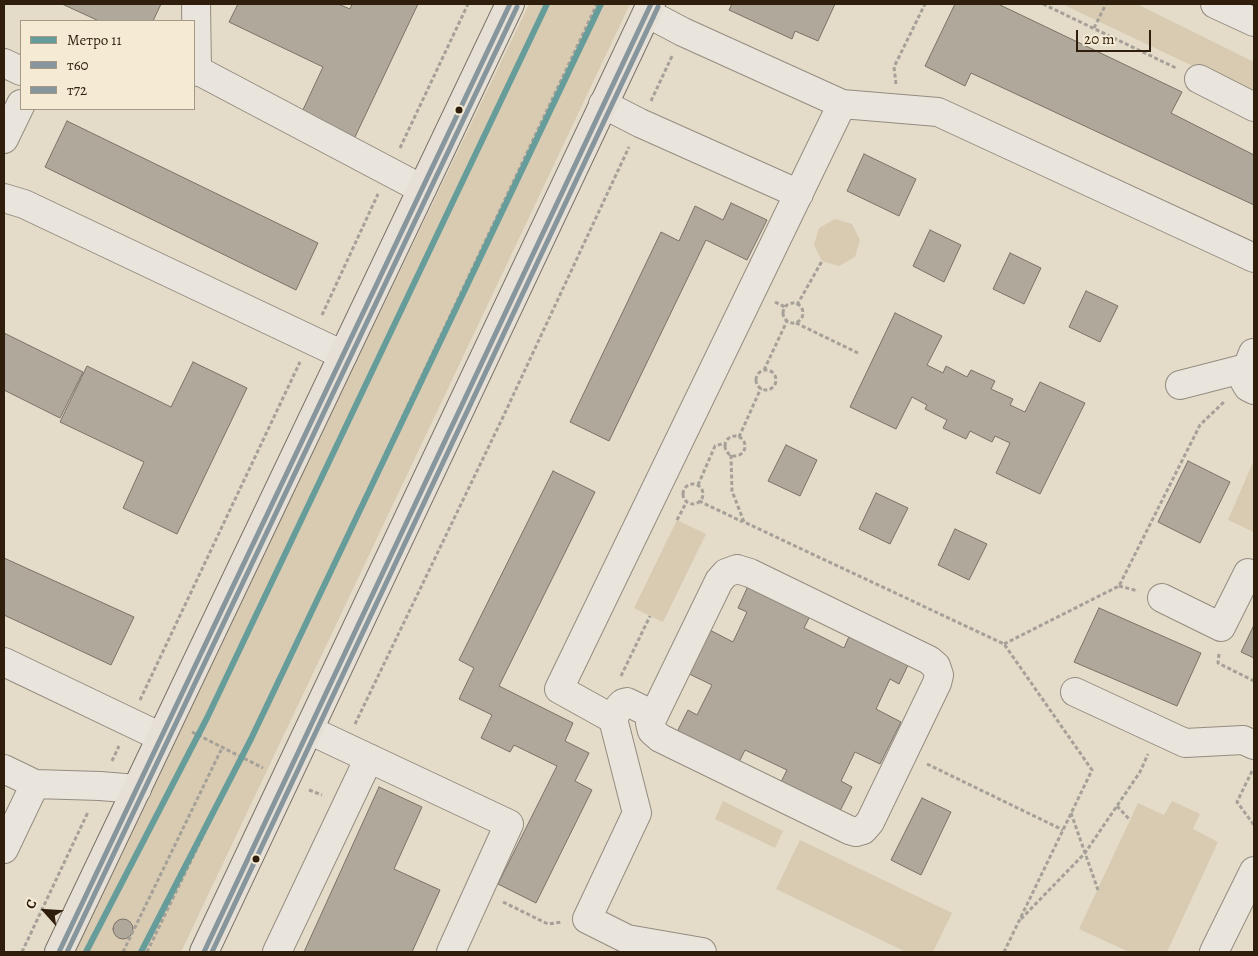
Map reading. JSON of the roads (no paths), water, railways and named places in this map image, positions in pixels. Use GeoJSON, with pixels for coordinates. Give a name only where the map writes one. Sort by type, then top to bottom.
{"type":"FeatureCollection","features":[{"type":"Feature","properties":{"kind":"main road"},"geometry":{"type":"LineString","coordinates":[[59,952],[510,4]]}},
{"type":"Feature","properties":{"kind":"main road"},"geometry":{"type":"LineString","coordinates":[[204,952],[649,8]]}},
{"type":"Feature","properties":{"kind":"street"},"geometry":{"type":"LineString","coordinates":[[196,4],[196,71],[422,189]]}},
{"type":"Feature","properties":{"kind":"street"},"geometry":{"type":"LineString","coordinates":[[1214,4],[1254,22]]}},
{"type":"Feature","properties":{"kind":"street"},"geometry":{"type":"LineString","coordinates":[[649,8],[683,32],[842,104],[938,112],[1254,258]]}},
{"type":"Feature","properties":{"kind":"street"},"geometry":{"type":"LineString","coordinates":[[4,62],[20,70]]}},
{"type":"Feature","properties":{"kind":"street"},"geometry":{"type":"LineString","coordinates":[[1199,79],[1254,107]]}},
{"type":"Feature","properties":{"kind":"street"},"geometry":{"type":"LineString","coordinates":[[603,104],[640,123],[799,194]]}},
{"type":"Feature","properties":{"kind":"street"},"geometry":{"type":"LineString","coordinates":[[702,952],[624,946],[588,919],[637,813],[612,719],[559,689],[842,104]]}},
{"type":"Feature","properties":{"kind":"street"},"geometry":{"type":"LineString","coordinates":[[4,139],[20,106]]}},
{"type":"Feature","properties":{"kind":"street"},"geometry":{"type":"LineString","coordinates":[[4,198],[24,204],[343,355]]}},
{"type":"Feature","properties":{"kind":"street"},"geometry":{"type":"LineString","coordinates":[[1180,385],[1250,373]]}},
{"type":"Feature","properties":{"kind":"street"},"geometry":{"type":"LineString","coordinates":[[737,569],[750,573],[928,660],[936,666],[939,675],[937,683],[870,822],[862,830],[856,832],[848,830],[660,738],[652,731],[650,724],[654,714],[719,581],[726,573],[737,569]]}},
{"type":"Feature","properties":{"kind":"street"},"geometry":{"type":"LineString","coordinates":[[1162,598],[1221,626],[1248,573],[1254,576]]}},
{"type":"Feature","properties":{"kind":"street"},"geometry":{"type":"LineString","coordinates":[[4,662],[130,722],[165,728]]}},
{"type":"Feature","properties":{"kind":"street"},"geometry":{"type":"LineString","coordinates":[[1075,692],[1185,743],[1243,740],[1254,745]]}},
{"type":"Feature","properties":{"kind":"street"},"geometry":{"type":"LineString","coordinates":[[612,719],[620,706],[626,702],[654,714]]}},
{"type":"Feature","properties":{"kind":"street"},"geometry":{"type":"LineString","coordinates":[[309,730],[509,824],[451,952]]}},
{"type":"Feature","properties":{"kind":"street"},"geometry":{"type":"LineString","coordinates":[[277,952],[357,752]]}},
{"type":"Feature","properties":{"kind":"street"},"geometry":{"type":"LineString","coordinates":[[4,769],[36,784],[136,789]]}},
{"type":"Feature","properties":{"kind":"street"},"geometry":{"type":"LineString","coordinates":[[4,849],[36,784]]}},
{"type":"Feature","properties":{"kind":"street"},"geometry":{"type":"LineString","coordinates":[[1214,952],[1254,871]]}},
{"type":"Feature","properties":{"kind":"metro line","name":"11"},"geometry":{"type":"LineString","coordinates":[[86,952],[207,718],[547,4]]}},
{"type":"Feature","properties":{"kind":"metro line","name":"11"},"geometry":{"type":"LineString","coordinates":[[141,952],[251,739],[601,4]]}}]}
